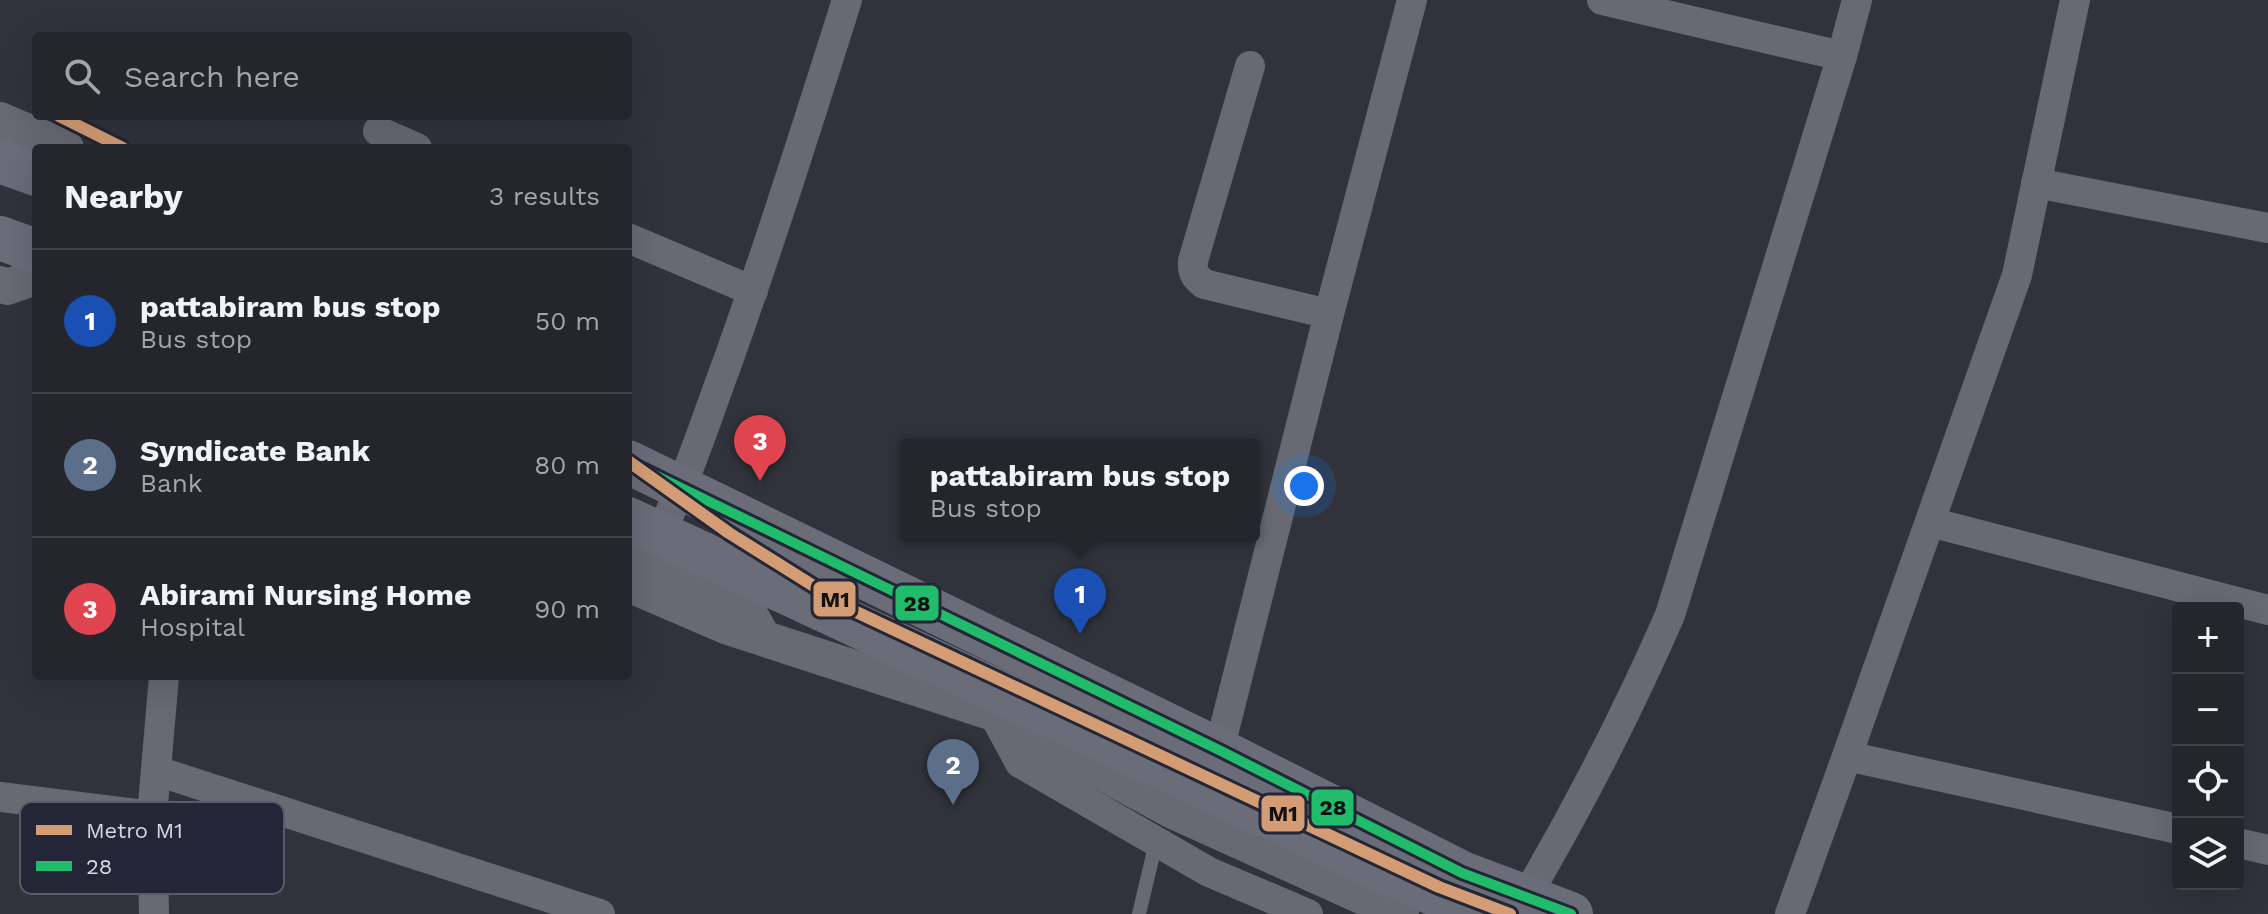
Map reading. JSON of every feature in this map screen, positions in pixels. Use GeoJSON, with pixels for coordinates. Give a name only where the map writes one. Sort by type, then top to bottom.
{"type":"FeatureCollection","features":[{"type":"Feature","properties":{"kind":"highway"},"geometry":{"type":"LineString","coordinates":[[0,161],[32,173]]}},
{"type":"Feature","properties":{"kind":"highway"},"geometry":{"type":"LineString","coordinates":[[0,238],[32,250]]}},
{"type":"Feature","properties":{"kind":"highway"},"geometry":{"type":"LineString","coordinates":[[632,464],[681,490],[1188,797],[1462,873],[1521,906],[1571,914]]}},
{"type":"Feature","properties":{"kind":"highway"},"geometry":{"type":"LineString","coordinates":[[639,533],[1188,797],[1484,914]]}},
{"type":"Feature","properties":{"kind":"street"},"geometry":{"type":"LineString","coordinates":[[763,638],[741,598],[639,533],[681,490],[783,204],[847,0]]}},
{"type":"Feature","properties":{"kind":"street"},"geometry":{"type":"LineString","coordinates":[[1308,914],[1209,872],[1188,797],[1329,314],[1412,0]]}},
{"type":"Feature","properties":{"kind":"street"},"geometry":{"type":"LineString","coordinates":[[1602,0],[1842,56]]}},
{"type":"Feature","properties":{"kind":"street"},"geometry":{"type":"LineString","coordinates":[[1521,906],[1589,787],[1631,704],[1670,615],[1857,0]]}},
{"type":"Feature","properties":{"kind":"street"},"geometry":{"type":"LineString","coordinates":[[1790,914],[2017,275],[2075,0]]}},
{"type":"Feature","properties":{"kind":"street"},"geometry":{"type":"LineString","coordinates":[[1250,66],[1192,270],[1204,284],[1329,314]]}},
{"type":"Feature","properties":{"kind":"street"},"geometry":{"type":"LineString","coordinates":[[0,120],[57,144]]}},
{"type":"Feature","properties":{"kind":"street"},"geometry":{"type":"LineString","coordinates":[[378,131],[408,144]]}},
{"type":"Feature","properties":{"kind":"street"},"geometry":{"type":"LineString","coordinates":[[2036,183],[2268,228]]}},
{"type":"Feature","properties":{"kind":"street"},"geometry":{"type":"LineString","coordinates":[[632,240],[753,291]]}},
{"type":"Feature","properties":{"kind":"street"},"geometry":{"type":"LineString","coordinates":[[0,284],[7,287],[32,278]]}},
{"type":"Feature","properties":{"kind":"street"},"geometry":{"type":"LineString","coordinates":[[1930,522],[2268,610]]}},
{"type":"Feature","properties":{"kind":"street"},"geometry":{"type":"LineString","coordinates":[[632,586],[728,627],[993,713],[1188,797],[1401,914]]}},
{"type":"Feature","properties":{"kind":"street"},"geometry":{"type":"LineString","coordinates":[[154,802],[164,680]]}},
{"type":"Feature","properties":{"kind":"street"},"geometry":{"type":"LineString","coordinates":[[1847,756],[2172,828]]}},
{"type":"Feature","properties":{"kind":"street"},"geometry":{"type":"LineString","coordinates":[[157,771],[253,802]]}},
{"type":"Feature","properties":{"kind":"street"},"geometry":{"type":"LineString","coordinates":[[0,797],[40,802]]}},
{"type":"Feature","properties":{"kind":"street"},"geometry":{"type":"LineString","coordinates":[[284,812],[600,914]]}},
{"type":"Feature","properties":{"kind":"street"},"geometry":{"type":"LineString","coordinates":[[2244,844],[2268,850]]}},
{"type":"Feature","properties":{"kind":"street"},"geometry":{"type":"LineString","coordinates":[[154,894],[154,914]]}},
{"type":"Feature","properties":{"kind":"lane"},"geometry":{"type":"LineString","coordinates":[[1139,914],[1188,797]]}},
{"type":"Feature","properties":{"kind":"metro line","name":"M1"},"geometry":{"type":"LineString","coordinates":[[67,120],[115,144]]}},
{"type":"Feature","properties":{"kind":"metro line","name":"M1"},"geometry":{"type":"LineString","coordinates":[[632,464],[729,533],[852,610],[1439,887],[1510,914]]}},
{"type":"Feature","properties":{"kind":"transit line","name":"28"},"geometry":{"type":"LineString","coordinates":[[632,464],[1219,750],[1462,873],[1571,914]]}},
{"type":"Feature","properties":{"kind":"place","name":"Abirami Nursing Home"},"geometry":{"type":"Point","coordinates":[760,481]}},
{"type":"Feature","properties":{"kind":"place","name":"pattabiram bus stop"},"geometry":{"type":"Point","coordinates":[1080,634]}},
{"type":"Feature","properties":{"kind":"place","name":"Syndicate Bank"},"geometry":{"type":"Point","coordinates":[953,805]}}]}
